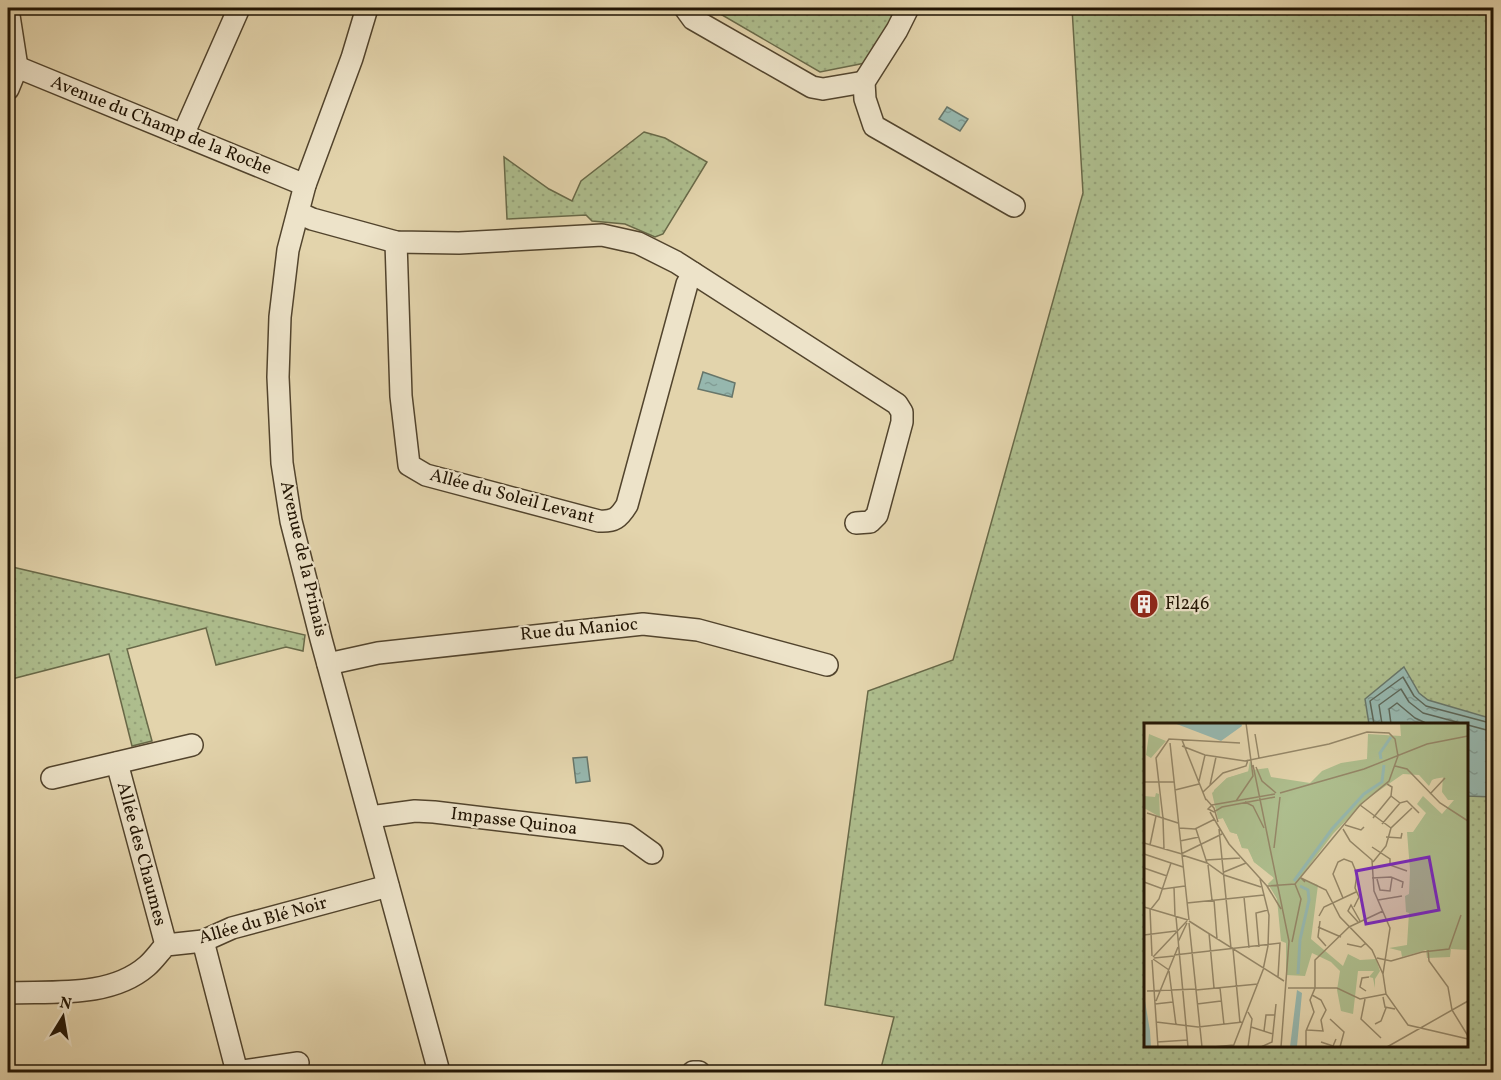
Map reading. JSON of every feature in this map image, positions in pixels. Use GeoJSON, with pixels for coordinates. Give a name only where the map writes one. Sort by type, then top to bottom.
{"type":"FeatureCollection","features":[{"type":"Feature","properties":{"kind":"street"},"geometry":{"type":"LineString","coordinates":[[183,135],[239,8]]}},
{"type":"Feature","properties":{"kind":"street","name":"Avenue de la Prinais"},"geometry":{"type":"LineString","coordinates":[[368,8],[305,186],[288,250],[280,317],[278,377],[282,462],[291,521],[439,1072]]}},
{"type":"Feature","properties":{"kind":"street"},"geometry":{"type":"LineString","coordinates":[[685,8],[693,19],[812,87],[823,89],[864,82]]}},
{"type":"Feature","properties":{"kind":"street"},"geometry":{"type":"LineString","coordinates":[[908,8],[864,82],[865,99],[874,126],[1014,206]]}},
{"type":"Feature","properties":{"kind":"street"},"geometry":{"type":"LineString","coordinates":[[8,9],[17,67],[8,88]]}},
{"type":"Feature","properties":{"kind":"street","name":"Avenue du Champ de la Roche"},"geometry":{"type":"LineString","coordinates":[[17,67],[305,186]]}},
{"type":"Feature","properties":{"kind":"street"},"geometry":{"type":"LineString","coordinates":[[299,213],[312,219],[396,242],[459,243],[602,236],[638,243],[693,273],[890,398],[903,412],[877,515],[870,522],[856,523]]}},
{"type":"Feature","properties":{"kind":"street","name":"Allée du Soleil Levant"},"geometry":{"type":"LineString","coordinates":[[396,242],[401,396],[409,465],[426,475],[598,521],[611,522],[619,517],[627,505],[687,284],[693,273]]}},
{"type":"Feature","properties":{"kind":"street","name":"Rue du Manioc"},"geometry":{"type":"LineString","coordinates":[[328,664],[378,653],[643,624],[698,630],[826,665]]}},
{"type":"Feature","properties":{"kind":"street","name":"Allée des Chaumes"},"geometry":{"type":"LineString","coordinates":[[52,778],[192,745]]}},
{"type":"Feature","properties":{"kind":"street","name":"Allée des Chaumes"},"geometry":{"type":"LineString","coordinates":[[117,763],[166,945]]}},
{"type":"Feature","properties":{"kind":"street","name":"Impasse Quinoa"},"geometry":{"type":"LineString","coordinates":[[370,817],[415,811],[434,812],[627,835],[652,853]]}},
{"type":"Feature","properties":{"kind":"street","name":"Allée du Blé Noir"},"geometry":{"type":"LineString","coordinates":[[166,945],[203,941],[232,928],[388,886]]}},
{"type":"Feature","properties":{"kind":"street"},"geometry":{"type":"LineString","coordinates":[[203,941],[237,1072],[298,1063]]}},
{"type":"Feature","properties":{"kind":"street"},"geometry":{"type":"LineString","coordinates":[[8,993],[90,990],[120,982],[146,966],[166,945]]}},
{"type":"Feature","properties":{"kind":"street"},"geometry":{"type":"LineString","coordinates":[[693,1072],[699,1072]]}},
{"type":"Feature","properties":{"kind":"green space"},"geometry":{"type":"Polygon","coordinates":[[[710,8],[899,8],[865,63],[820,72],[710,8]]]}},
{"type":"Feature","properties":{"kind":"green space"},"geometry":{"type":"Polygon","coordinates":[[[1072,8],[1493,8],[1493,1072],[880,1072],[894,1017],[825,1005],[868,691],[953,660],[1083,193],[1072,8]]]}},
{"type":"Feature","properties":{"kind":"green space"},"geometry":{"type":"Polygon","coordinates":[[[644,132],[665,138],[707,162],[663,234],[655,237],[625,224],[592,221],[586,215],[507,219],[504,157],[549,189],[572,201],[581,181],[644,132]]]}},
{"type":"Feature","properties":{"kind":"green space"},"geometry":{"type":"Polygon","coordinates":[[[8,566],[305,635],[303,651],[286,647],[216,665],[206,628],[127,649],[152,741],[132,746],[109,654],[8,680],[8,566]]]}},
{"type":"Feature","properties":{"kind":"water"},"geometry":{"type":"Polygon","coordinates":[[[947,107],[968,119],[960,131],[939,119],[947,107]]]}},
{"type":"Feature","properties":{"kind":"water"},"geometry":{"type":"Polygon","coordinates":[[[703,372],[735,383],[732,397],[698,389],[703,372]]]}},
{"type":"Feature","properties":{"kind":"water"},"geometry":{"type":"Polygon","coordinates":[[[1404,667],[1419,693],[1428,700],[1493,719],[1493,797],[1468,796],[1468,723],[1369,723],[1365,699],[1404,667]]]}},
{"type":"Feature","properties":{"kind":"water"},"geometry":{"type":"Polygon","coordinates":[[[587,757],[590,781],[576,783],[573,758],[587,757]]]}},
{"type":"Feature","properties":{"kind":"place","name":"Fl246"},"geometry":{"type":"Point","coordinates":[1144,604]}}]}
